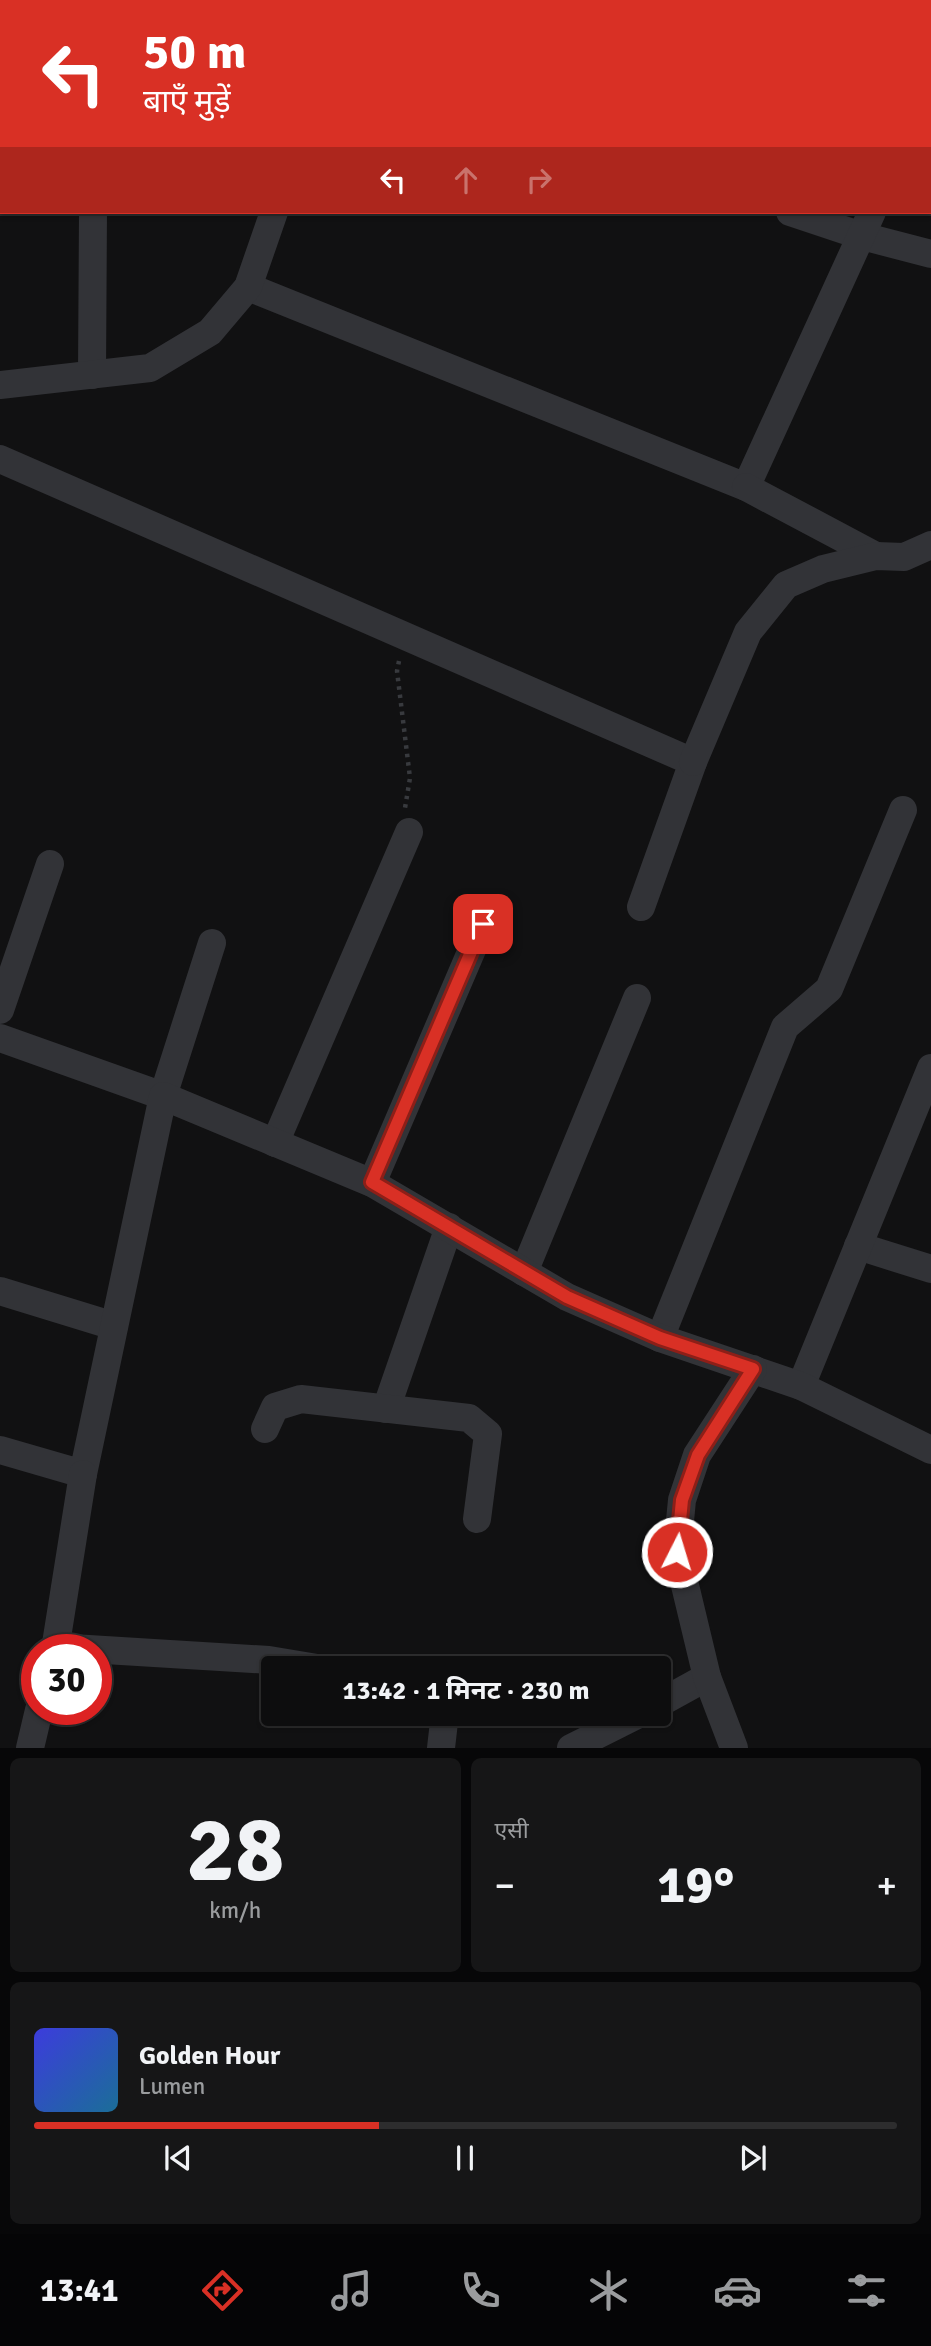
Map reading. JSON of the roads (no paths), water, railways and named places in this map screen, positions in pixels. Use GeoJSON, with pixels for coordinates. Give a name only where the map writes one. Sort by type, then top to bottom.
{"type":"FeatureCollection","features":[{"type":"Feature","properties":{"kind":"street"},"geometry":{"type":"LineString","coordinates":[[92,375],[93,214]]}},
{"type":"Feature","properties":{"kind":"street"},"geometry":{"type":"LineString","coordinates":[[0,385],[150,368],[211,332],[248,287],[273,214]]}},
{"type":"Feature","properties":{"kind":"street"},"geometry":{"type":"LineString","coordinates":[[803,214],[867,224],[931,254]]}},
{"type":"Feature","properties":{"kind":"street"},"geometry":{"type":"LineString","coordinates":[[746,486],[867,224]]}},
{"type":"Feature","properties":{"kind":"street"},"geometry":{"type":"LineString","coordinates":[[248,287],[746,486],[876,556]]}},
{"type":"Feature","properties":{"kind":"street"},"geometry":{"type":"LineString","coordinates":[[0,459],[693,762]]}},
{"type":"Feature","properties":{"kind":"street"},"geometry":{"type":"LineString","coordinates":[[640,907],[693,762],[748,632],[786,585],[823,569],[876,556],[904,557],[931,545]]}},
{"type":"Feature","properties":{"kind":"street"},"geometry":{"type":"LineString","coordinates":[[660,1338],[785,1027],[829,989],[903,810]]}},
{"type":"Feature","properties":{"kind":"street"},"geometry":{"type":"LineString","coordinates":[[275,1143],[409,832]]}},
{"type":"Feature","properties":{"kind":"street"},"geometry":{"type":"LineString","coordinates":[[0,1010],[50,864]]}},
{"type":"Feature","properties":{"kind":"street"},"geometry":{"type":"LineString","coordinates":[[372,1182],[483,924]]}},
{"type":"Feature","properties":{"kind":"street"},"geometry":{"type":"LineString","coordinates":[[58,1634],[83,1474],[163,1096],[212,943]]}},
{"type":"Feature","properties":{"kind":"street"},"geometry":{"type":"LineString","coordinates":[[524,1272],[637,998]]}},
{"type":"Feature","properties":{"kind":"street"},"geometry":{"type":"LineString","coordinates":[[0,1038],[163,1096],[372,1182],[567,1297],[660,1338],[801,1386],[931,1450]]}},
{"type":"Feature","properties":{"kind":"street"},"geometry":{"type":"LineString","coordinates":[[801,1386],[931,1068]]}},
{"type":"Feature","properties":{"kind":"street"},"geometry":{"type":"LineString","coordinates":[[386,1409],[449,1227]]}},
{"type":"Feature","properties":{"kind":"street"},"geometry":{"type":"LineString","coordinates":[[858,1246],[931,1269]]}},
{"type":"Feature","properties":{"kind":"street"},"geometry":{"type":"LineString","coordinates":[[0,1291],[114,1326]]}},
{"type":"Feature","properties":{"kind":"street"},"geometry":{"type":"LineString","coordinates":[[734,1748],[707,1677],[677,1552],[682,1500],[698,1455],[753,1369]]}},
{"type":"Feature","properties":{"kind":"street"},"geometry":{"type":"LineString","coordinates":[[265,1429],[275,1407],[301,1399],[469,1418],[488,1434],[477,1519]]}},
{"type":"Feature","properties":{"kind":"street"},"geometry":{"type":"LineString","coordinates":[[0,1450],[83,1474]]}},
{"type":"Feature","properties":{"kind":"street"},"geometry":{"type":"LineString","coordinates":[[112,1652],[261,1660]]}},
{"type":"Feature","properties":{"kind":"street"},"geometry":{"type":"LineString","coordinates":[[671,1695],[707,1677]]}},
{"type":"Feature","properties":{"kind":"street"},"geometry":{"type":"LineString","coordinates":[[30,1748],[35,1725]]}},
{"type":"Feature","properties":{"kind":"street"},"geometry":{"type":"LineString","coordinates":[[441,1748],[444,1726]]}},
{"type":"Feature","properties":{"kind":"street"},"geometry":{"type":"LineString","coordinates":[[570,1748],[610,1726]]}}]}
